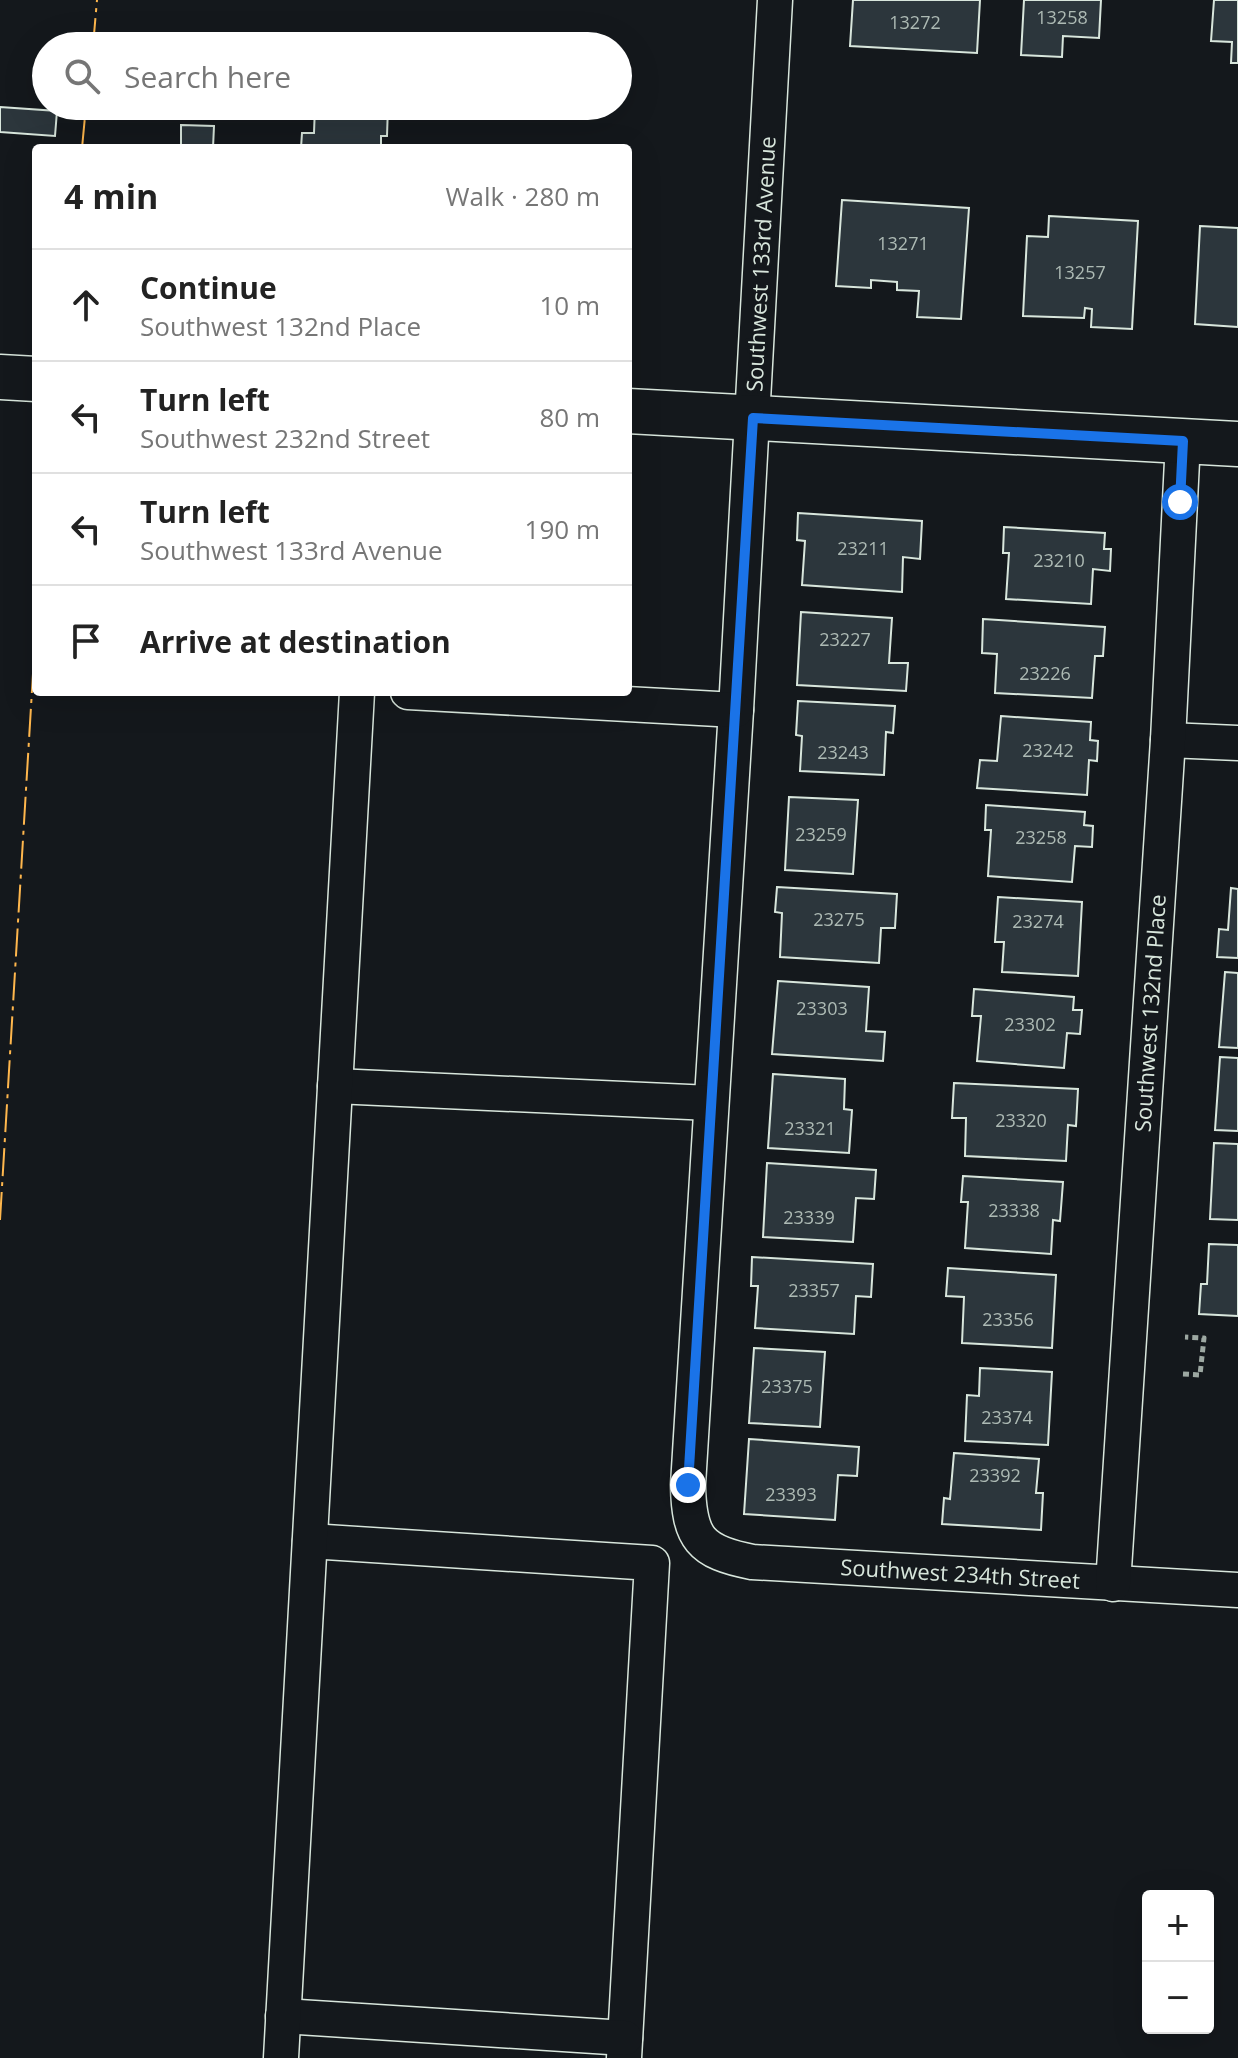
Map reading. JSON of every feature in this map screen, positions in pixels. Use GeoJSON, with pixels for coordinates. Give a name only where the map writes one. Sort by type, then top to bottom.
{"type":"FeatureCollection","features":[{"type":"Feature","properties":{"kind":"street","name":"Southwest 133rd Avenue"},"geometry":{"type":"LineString","coordinates":[[694,1532],[688,1511],[688,1485],[736,710],[775,0]]}},
{"type":"Feature","properties":{"kind":"street"},"geometry":{"type":"LineString","coordinates":[[0,377],[32,379]]}},
{"type":"Feature","properties":{"kind":"street"},"geometry":{"type":"LineString","coordinates":[[632,411],[1238,444]]}},
{"type":"Feature","properties":{"kind":"street","name":"Southwest 132nd Place"},"geometry":{"type":"LineString","coordinates":[[1113,1584],[1168,740],[1183,441]]}},
{"type":"Feature","properties":{"kind":"street"},"geometry":{"type":"LineString","coordinates":[[281,2058],[357,696]]}},
{"type":"Feature","properties":{"kind":"street"},"geometry":{"type":"LineString","coordinates":[[481,696],[736,710]]}},
{"type":"Feature","properties":{"kind":"street"},"geometry":{"type":"LineString","coordinates":[[1168,740],[1238,743]]}},
{"type":"Feature","properties":{"kind":"street"},"geometry":{"type":"LineString","coordinates":[[335,1086],[711,1103]]}},
{"type":"Feature","properties":{"kind":"street"},"geometry":{"type":"LineString","coordinates":[[310,1541],[652,1563],[694,1532]]}},
{"type":"Feature","properties":{"kind":"street","name":"Southwest 234th Street"},"geometry":{"type":"LineString","coordinates":[[694,1532],[707,1548],[726,1557],[752,1562],[1238,1590]]}},
{"type":"Feature","properties":{"kind":"street"},"geometry":{"type":"LineString","coordinates":[[283,2016],[625,2048],[652,1563]]}},
{"type":"Feature","properties":{"kind":"path"},"geometry":{"type":"LineString","coordinates":[[1183,1374],[1200,1375],[1204,1338],[1185,1337]]}},
{"type":"Feature","properties":{"kind":"building"},"geometry":{"type":"Polygon","coordinates":[[[853,0],[980,0],[977,53],[850,46],[853,0]]]}},
{"type":"Feature","properties":{"kind":"building"},"geometry":{"type":"Polygon","coordinates":[[[1024,0],[1101,0],[1099,38],[1063,36],[1062,57],[1021,55],[1024,0]]]}},
{"type":"Feature","properties":{"kind":"building"},"geometry":{"type":"Polygon","coordinates":[[[1214,0],[1238,0],[1238,63],[1231,63],[1232,42],[1211,41],[1214,0]]]}},
{"type":"Feature","properties":{"kind":"building"},"geometry":{"type":"Polygon","coordinates":[[[0,107],[32,109],[32,120],[56,120],[55,136],[0,132],[0,107]]]}},
{"type":"Feature","properties":{"kind":"building"},"geometry":{"type":"Polygon","coordinates":[[[314,120],[388,120],[387,136],[381,136],[381,144],[301,144],[302,133],[314,133],[314,120]]]}},
{"type":"Feature","properties":{"kind":"building"},"geometry":{"type":"Polygon","coordinates":[[[181,125],[214,126],[213,144],[181,144],[181,125]]]}},
{"type":"Feature","properties":{"kind":"building"},"geometry":{"type":"Polygon","coordinates":[[[842,200],[969,208],[961,319],[917,317],[919,291],[897,290],[897,282],[871,280],[871,288],[836,286],[842,200]]]}},
{"type":"Feature","properties":{"kind":"building"},"geometry":{"type":"Polygon","coordinates":[[[1049,216],[1138,221],[1132,329],[1091,327],[1092,309],[1085,308],[1084,318],[1023,316],[1027,236],[1048,237],[1049,216]]]}},
{"type":"Feature","properties":{"kind":"building"},"geometry":{"type":"Polygon","coordinates":[[[1200,226],[1238,228],[1238,327],[1195,324],[1200,226]]]}},
{"type":"Feature","properties":{"kind":"building"},"geometry":{"type":"Polygon","coordinates":[[[798,513],[922,521],[920,559],[903,557],[902,592],[802,585],[805,541],[797,540],[798,513]]]}},
{"type":"Feature","properties":{"kind":"building"},"geometry":{"type":"Polygon","coordinates":[[[1004,527],[1105,533],[1104,549],[1111,549],[1110,571],[1093,569],[1091,604],[1006,599],[1009,553],[1003,553],[1004,527]]]}},
{"type":"Feature","properties":{"kind":"building"},"geometry":{"type":"Polygon","coordinates":[[[801,612],[892,618],[889,663],[908,663],[906,691],[797,685],[801,612]]]}},
{"type":"Feature","properties":{"kind":"building"},"geometry":{"type":"Polygon","coordinates":[[[983,619],[1105,627],[1103,656],[1095,656],[1092,698],[995,693],[997,654],[982,653],[983,619]]]}},
{"type":"Feature","properties":{"kind":"building"},"geometry":{"type":"Polygon","coordinates":[[[798,701],[895,706],[893,733],[886,732],[884,775],[800,771],[802,736],[796,735],[798,701]]]}},
{"type":"Feature","properties":{"kind":"building"},"geometry":{"type":"Polygon","coordinates":[[[1001,716],[1091,722],[1090,740],[1098,741],[1097,761],[1089,760],[1087,795],[977,788],[980,760],[997,761],[1001,716]]]}},
{"type":"Feature","properties":{"kind":"building"},"geometry":{"type":"Polygon","coordinates":[[[789,797],[858,800],[853,874],[785,870],[789,797]]]}},
{"type":"Feature","properties":{"kind":"building"},"geometry":{"type":"Polygon","coordinates":[[[986,805],[1085,812],[1084,825],[1093,826],[1092,847],[1075,846],[1072,882],[988,876],[991,830],[985,830],[986,805]]]}},
{"type":"Feature","properties":{"kind":"building"},"geometry":{"type":"Polygon","coordinates":[[[777,887],[897,894],[895,928],[881,928],[879,963],[780,957],[782,913],[775,912],[777,887]]]}},
{"type":"Feature","properties":{"kind":"building"},"geometry":{"type":"Polygon","coordinates":[[[1231,888],[1238,889],[1238,958],[1217,957],[1219,929],[1228,930],[1231,888]]]}},
{"type":"Feature","properties":{"kind":"building"},"geometry":{"type":"Polygon","coordinates":[[[998,897],[1082,902],[1078,976],[1002,972],[1004,942],[995,942],[998,897]]]}},
{"type":"Feature","properties":{"kind":"building"},"geometry":{"type":"Polygon","coordinates":[[[1225,972],[1238,973],[1238,1048],[1219,1047],[1225,972]]]}},
{"type":"Feature","properties":{"kind":"building"},"geometry":{"type":"Polygon","coordinates":[[[778,981],[869,987],[866,1031],[885,1032],[883,1061],[772,1054],[778,981]]]}},
{"type":"Feature","properties":{"kind":"building"},"geometry":{"type":"Polygon","coordinates":[[[974,989],[1074,997],[1073,1010],[1082,1010],[1080,1034],[1067,1033],[1064,1068],[977,1061],[981,1016],[972,1016],[974,989]]]}},
{"type":"Feature","properties":{"kind":"building"},"geometry":{"type":"Polygon","coordinates":[[[1220,1057],[1238,1058],[1238,1131],[1215,1130],[1220,1057]]]}},
{"type":"Feature","properties":{"kind":"building"},"geometry":{"type":"Polygon","coordinates":[[[773,1074],[845,1079],[844,1109],[852,1110],[849,1153],[768,1148],[773,1074]]]}},
{"type":"Feature","properties":{"kind":"building"},"geometry":{"type":"Polygon","coordinates":[[[954,1083],[1078,1089],[1076,1126],[1068,1125],[1066,1161],[965,1156],[966,1118],[952,1118],[954,1083]]]}},
{"type":"Feature","properties":{"kind":"building"},"geometry":{"type":"Polygon","coordinates":[[[1214,1143],[1238,1144],[1238,1220],[1210,1219],[1214,1143]]]}},
{"type":"Feature","properties":{"kind":"building"},"geometry":{"type":"Polygon","coordinates":[[[767,1163],[876,1170],[874,1199],[856,1198],[853,1242],[763,1237],[767,1163]]]}},
{"type":"Feature","properties":{"kind":"building"},"geometry":{"type":"Polygon","coordinates":[[[963,1176],[1063,1182],[1060,1221],[1053,1220],[1051,1254],[965,1248],[968,1202],[961,1202],[963,1176]]]}},
{"type":"Feature","properties":{"kind":"building"},"geometry":{"type":"Polygon","coordinates":[[[1209,1244],[1238,1245],[1238,1316],[1199,1314],[1201,1284],[1207,1284],[1209,1244]]]}},
{"type":"Feature","properties":{"kind":"building"},"geometry":{"type":"Polygon","coordinates":[[[752,1257],[873,1264],[871,1297],[856,1296],[854,1334],[755,1328],[758,1286],[751,1286],[752,1257]]]}},
{"type":"Feature","properties":{"kind":"building"},"geometry":{"type":"Polygon","coordinates":[[[948,1268],[1056,1275],[1052,1348],[962,1343],[964,1297],[946,1296],[948,1268]]]}},
{"type":"Feature","properties":{"kind":"building"},"geometry":{"type":"Polygon","coordinates":[[[754,1348],[825,1352],[820,1427],[749,1423],[754,1348]]]}},
{"type":"Feature","properties":{"kind":"building"},"geometry":{"type":"Polygon","coordinates":[[[980,1368],[1052,1372],[1048,1445],[965,1441],[967,1395],[979,1396],[980,1368]]]}},
{"type":"Feature","properties":{"kind":"building"},"geometry":{"type":"Polygon","coordinates":[[[749,1439],[859,1447],[857,1476],[838,1475],[835,1520],[744,1514],[749,1439]]]}},
{"type":"Feature","properties":{"kind":"building"},"geometry":{"type":"Polygon","coordinates":[[[954,1453],[1039,1459],[1036,1493],[1043,1493],[1041,1530],[942,1524],[944,1498],[950,1499],[954,1453]]]}},
{"type":"Feature","properties":{"kind":"power"},"geometry":{"type":"LineString","coordinates":[[94,32],[97,0]]}},
{"type":"Feature","properties":{"kind":"power"},"geometry":{"type":"LineString","coordinates":[[82,144],[85,120]]}},
{"type":"Feature","properties":{"kind":"power"},"geometry":{"type":"LineString","coordinates":[[0,1220],[32,690]]}},
{"type":"Feature","properties":{"kind":"route"},"geometry":{"type":"LineString","coordinates":[[688,1485],[753,418],[1183,441],[1180,502]]}}]}
